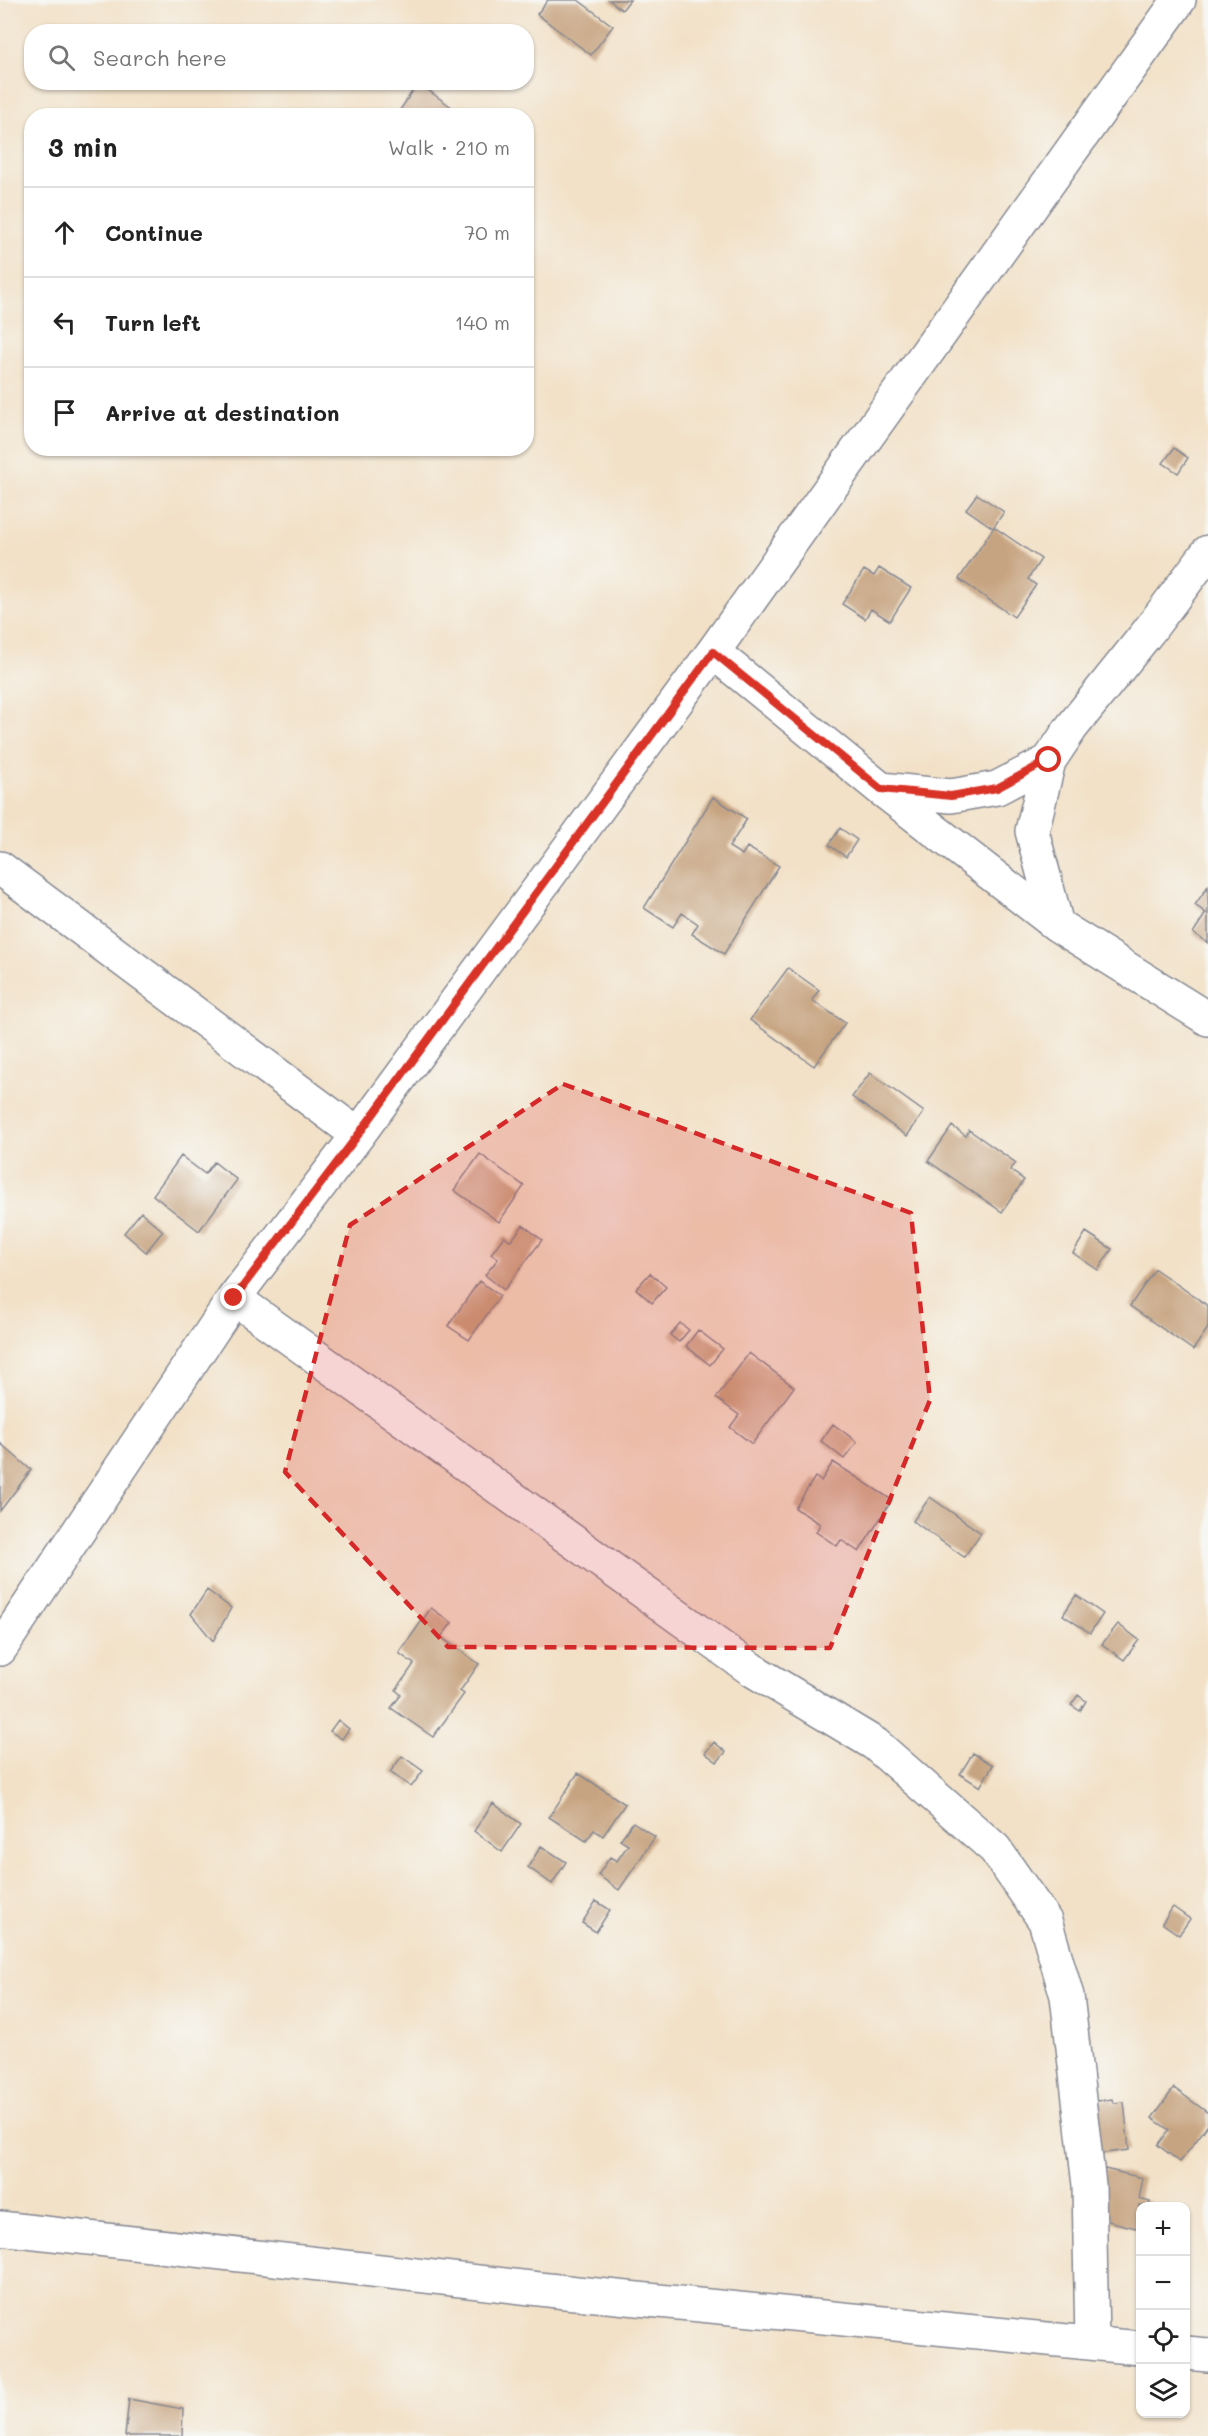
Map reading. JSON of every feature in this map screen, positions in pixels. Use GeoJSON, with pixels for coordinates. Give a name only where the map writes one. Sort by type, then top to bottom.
{"type":"FeatureCollection","features":[{"type":"Feature","properties":{"kind":"street"},"geometry":{"type":"LineString","coordinates":[[0,1649],[234,1298],[358,1135],[713,652],[1179,0]]}},
{"type":"Feature","properties":{"kind":"street"},"geometry":{"type":"LineString","coordinates":[[1058,925],[1032,831],[1049,760],[1071,728],[1208,552]]}},
{"type":"Feature","properties":{"kind":"street"},"geometry":{"type":"LineString","coordinates":[[713,652],[881,789],[1058,925],[1208,1019]]}},
{"type":"Feature","properties":{"kind":"street"},"geometry":{"type":"LineString","coordinates":[[881,789],[951,796],[963,794],[997,788],[1049,760]]}},
{"type":"Feature","properties":{"kind":"street"},"geometry":{"type":"LineString","coordinates":[[0,868],[358,1135]]}},
{"type":"Feature","properties":{"kind":"street"},"geometry":{"type":"LineString","coordinates":[[234,1298],[751,1669],[875,1744],[995,1849],[1045,1921],[1067,1996],[1089,2185],[1092,2343]]}},
{"type":"Feature","properties":{"kind":"street"},"geometry":{"type":"LineString","coordinates":[[0,2228],[566,2292],[1136,2348]]}},
{"type":"Feature","properties":{"kind":"street"},"geometry":{"type":"LineString","coordinates":[[1190,2353],[1208,2355]]}},
{"type":"Feature","properties":{"kind":"highlighted area"},"geometry":{"type":"Polygon","coordinates":[[[563,1084],[911,1213],[930,1400],[830,1648],[448,1647],[285,1472],[350,1225],[563,1084]]]}},
{"type":"Feature","properties":{"kind":"building"},"geometry":{"type":"Polygon","coordinates":[[[548,0],[578,0],[613,26],[591,55],[537,14],[548,0]]]}},
{"type":"Feature","properties":{"kind":"building"},"geometry":{"type":"Polygon","coordinates":[[[609,0],[630,0],[622,10],[609,0]]]}},
{"type":"Feature","properties":{"kind":"building"},"geometry":{"type":"Polygon","coordinates":[[[413,90],[428,90],[453,108],[401,108],[413,90]]]}},
{"type":"Feature","properties":{"kind":"building"},"geometry":{"type":"Polygon","coordinates":[[[1174,448],[1188,458],[1178,473],[1163,463],[1174,448]]]}},
{"type":"Feature","properties":{"kind":"building"},"geometry":{"type":"Polygon","coordinates":[[[977,494],[1004,512],[993,528],[966,509],[977,494]]]}},
{"type":"Feature","properties":{"kind":"building"},"geometry":{"type":"Polygon","coordinates":[[[994,527],[1041,559],[1028,579],[1036,585],[1014,617],[959,579],[994,527]]]}},
{"type":"Feature","properties":{"kind":"building"},"geometry":{"type":"Polygon","coordinates":[[[879,568],[911,588],[890,621],[871,609],[865,619],[842,604],[864,570],[874,576],[879,568]]]}},
{"type":"Feature","properties":{"kind":"building"},"geometry":{"type":"Polygon","coordinates":[[[713,797],[747,819],[729,847],[742,855],[747,847],[779,866],[724,954],[692,934],[698,924],[682,913],[673,927],[644,908],[713,797]]]}},
{"type":"Feature","properties":{"kind":"building"},"geometry":{"type":"Polygon","coordinates":[[[840,828],[857,840],[846,857],[829,845],[840,828]]]}},
{"type":"Feature","properties":{"kind":"building"},"geometry":{"type":"Polygon","coordinates":[[[1208,886],[1208,943],[1193,933],[1206,913],[1195,905],[1208,886]]]}},
{"type":"Feature","properties":{"kind":"building"},"geometry":{"type":"Polygon","coordinates":[[[788,968],[819,990],[812,1000],[845,1023],[814,1066],[750,1020],[788,968]]]}},
{"type":"Feature","properties":{"kind":"building"},"geometry":{"type":"Polygon","coordinates":[[[870,1073],[924,1112],[907,1136],[852,1097],[870,1073]]]}},
{"type":"Feature","properties":{"kind":"building"},"geometry":{"type":"Polygon","coordinates":[[[952,1126],[966,1136],[969,1130],[1016,1163],[1010,1170],[1024,1180],[1002,1212],[928,1161],[952,1126]]]}},
{"type":"Feature","properties":{"kind":"building"},"geometry":{"type":"Polygon","coordinates":[[[480,1154],[524,1186],[499,1222],[454,1190],[480,1154]]]}},
{"type":"Feature","properties":{"kind":"building"},"geometry":{"type":"Polygon","coordinates":[[[181,1156],[205,1174],[214,1162],[237,1180],[199,1231],[153,1195],[181,1156]]]}},
{"type":"Feature","properties":{"kind":"building"},"geometry":{"type":"Polygon","coordinates":[[[141,1212],[163,1231],[146,1252],[124,1233],[141,1212]]]}},
{"type":"Feature","properties":{"kind":"building"},"geometry":{"type":"Polygon","coordinates":[[[523,1225],[542,1240],[504,1290],[485,1275],[498,1259],[491,1254],[504,1236],[511,1241],[523,1225]]]}},
{"type":"Feature","properties":{"kind":"building"},"geometry":{"type":"Polygon","coordinates":[[[1086,1232],[1112,1249],[1098,1270],[1073,1253],[1086,1232]]]}},
{"type":"Feature","properties":{"kind":"building"},"geometry":{"type":"Polygon","coordinates":[[[1155,1269],[1208,1306],[1208,1328],[1193,1350],[1130,1306],[1155,1269]]]}},
{"type":"Feature","properties":{"kind":"building"},"geometry":{"type":"Polygon","coordinates":[[[650,1273],[666,1287],[652,1303],[636,1289],[650,1273]]]}},
{"type":"Feature","properties":{"kind":"building"},"geometry":{"type":"Polygon","coordinates":[[[479,1281],[500,1296],[469,1340],[448,1326],[479,1281]]]}},
{"type":"Feature","properties":{"kind":"building"},"geometry":{"type":"Polygon","coordinates":[[[680,1323],[689,1330],[679,1342],[670,1335],[680,1323]]]}},
{"type":"Feature","properties":{"kind":"building"},"geometry":{"type":"Polygon","coordinates":[[[698,1330],[723,1349],[710,1365],[686,1346],[698,1330]]]}},
{"type":"Feature","properties":{"kind":"building"},"geometry":{"type":"Polygon","coordinates":[[[749,1353],[794,1387],[752,1444],[730,1427],[739,1415],[716,1398],[749,1353]]]}},
{"type":"Feature","properties":{"kind":"building"},"geometry":{"type":"Polygon","coordinates":[[[833,1424],[857,1442],[844,1459],[821,1441],[833,1424]]]}},
{"type":"Feature","properties":{"kind":"building"},"geometry":{"type":"Polygon","coordinates":[[[0,1443],[31,1470],[0,1511],[0,1443]]]}},
{"type":"Feature","properties":{"kind":"building"},"geometry":{"type":"Polygon","coordinates":[[[833,1462],[892,1500],[859,1552],[841,1540],[837,1546],[816,1532],[820,1524],[795,1508],[815,1477],[821,1481],[833,1462]]]}},
{"type":"Feature","properties":{"kind":"building"},"geometry":{"type":"Polygon","coordinates":[[[930,1497],[981,1533],[964,1557],[913,1521],[930,1497]]]}},
{"type":"Feature","properties":{"kind":"building"},"geometry":{"type":"Polygon","coordinates":[[[207,1590],[231,1608],[213,1641],[191,1614],[207,1590]]]}},
{"type":"Feature","properties":{"kind":"building"},"geometry":{"type":"Polygon","coordinates":[[[1076,1595],[1103,1614],[1090,1633],[1063,1615],[1076,1595]]]}},
{"type":"Feature","properties":{"kind":"building"},"geometry":{"type":"Polygon","coordinates":[[[431,1608],[452,1623],[441,1637],[479,1664],[460,1691],[464,1694],[433,1737],[391,1708],[401,1695],[396,1690],[414,1664],[399,1653],[431,1608]]]}},
{"type":"Feature","properties":{"kind":"building"},"geometry":{"type":"Polygon","coordinates":[[[1118,1624],[1139,1640],[1124,1660],[1102,1644],[1118,1624]]]}},
{"type":"Feature","properties":{"kind":"building"},"geometry":{"type":"Polygon","coordinates":[[[1078,1695],[1086,1701],[1080,1711],[1071,1705],[1078,1695]]]}},
{"type":"Feature","properties":{"kind":"building"},"geometry":{"type":"Polygon","coordinates":[[[338,1720],[349,1729],[342,1739],[330,1731],[338,1720]]]}},
{"type":"Feature","properties":{"kind":"building"},"geometry":{"type":"Polygon","coordinates":[[[714,1742],[726,1752],[717,1762],[705,1753],[714,1742]]]}},
{"type":"Feature","properties":{"kind":"building"},"geometry":{"type":"Polygon","coordinates":[[[973,1753],[993,1765],[980,1787],[960,1774],[973,1753]]]}},
{"type":"Feature","properties":{"kind":"building"},"geometry":{"type":"Polygon","coordinates":[[[402,1756],[423,1771],[411,1787],[390,1772],[402,1756]]]}},
{"type":"Feature","properties":{"kind":"building"},"geometry":{"type":"Polygon","coordinates":[[[578,1773],[625,1804],[603,1836],[594,1830],[586,1841],[549,1817],[578,1773]]]}},
{"type":"Feature","properties":{"kind":"building"},"geometry":{"type":"Polygon","coordinates":[[[493,1803],[521,1824],[502,1852],[474,1831],[493,1803]]]}},
{"type":"Feature","properties":{"kind":"building"},"geometry":{"type":"Polygon","coordinates":[[[633,1822],[655,1837],[619,1890],[598,1875],[610,1857],[617,1861],[628,1845],[620,1840],[633,1822]]]}},
{"type":"Feature","properties":{"kind":"building"},"geometry":{"type":"Polygon","coordinates":[[[541,1846],[566,1862],[552,1884],[528,1867],[541,1846]]]}},
{"type":"Feature","properties":{"kind":"building"},"geometry":{"type":"Polygon","coordinates":[[[596,1901],[610,1910],[596,1932],[582,1923],[596,1901]]]}},
{"type":"Feature","properties":{"kind":"building"},"geometry":{"type":"Polygon","coordinates":[[[1173,1907],[1190,1919],[1179,1935],[1162,1923],[1173,1907]]]}},
{"type":"Feature","properties":{"kind":"building"},"geometry":{"type":"Polygon","coordinates":[[[1174,2088],[1208,2113],[1208,2125],[1180,2162],[1158,2145],[1169,2130],[1152,2118],[1174,2088]]]}},
{"type":"Feature","properties":{"kind":"building"},"geometry":{"type":"Polygon","coordinates":[[[1112,2099],[1113,2103],[1124,2102],[1129,2150],[1089,2155],[1083,2103],[1112,2099]]]}},
{"type":"Feature","properties":{"kind":"building"},"geometry":{"type":"Polygon","coordinates":[[[1105,2169],[1143,2178],[1139,2199],[1150,2202],[1136,2202],[1136,2228],[1100,2219],[1106,2195],[1099,2194],[1105,2169]]]}},
{"type":"Feature","properties":{"kind":"building"},"geometry":{"type":"Polygon","coordinates":[[[129,2399],[183,2409],[182,2436],[125,2436],[129,2399]]]}},
{"type":"Feature","properties":{"kind":"route"},"geometry":{"type":"LineString","coordinates":[[234,1298],[358,1135],[713,652],[881,789],[951,796],[997,788],[1049,760]]}}]}
